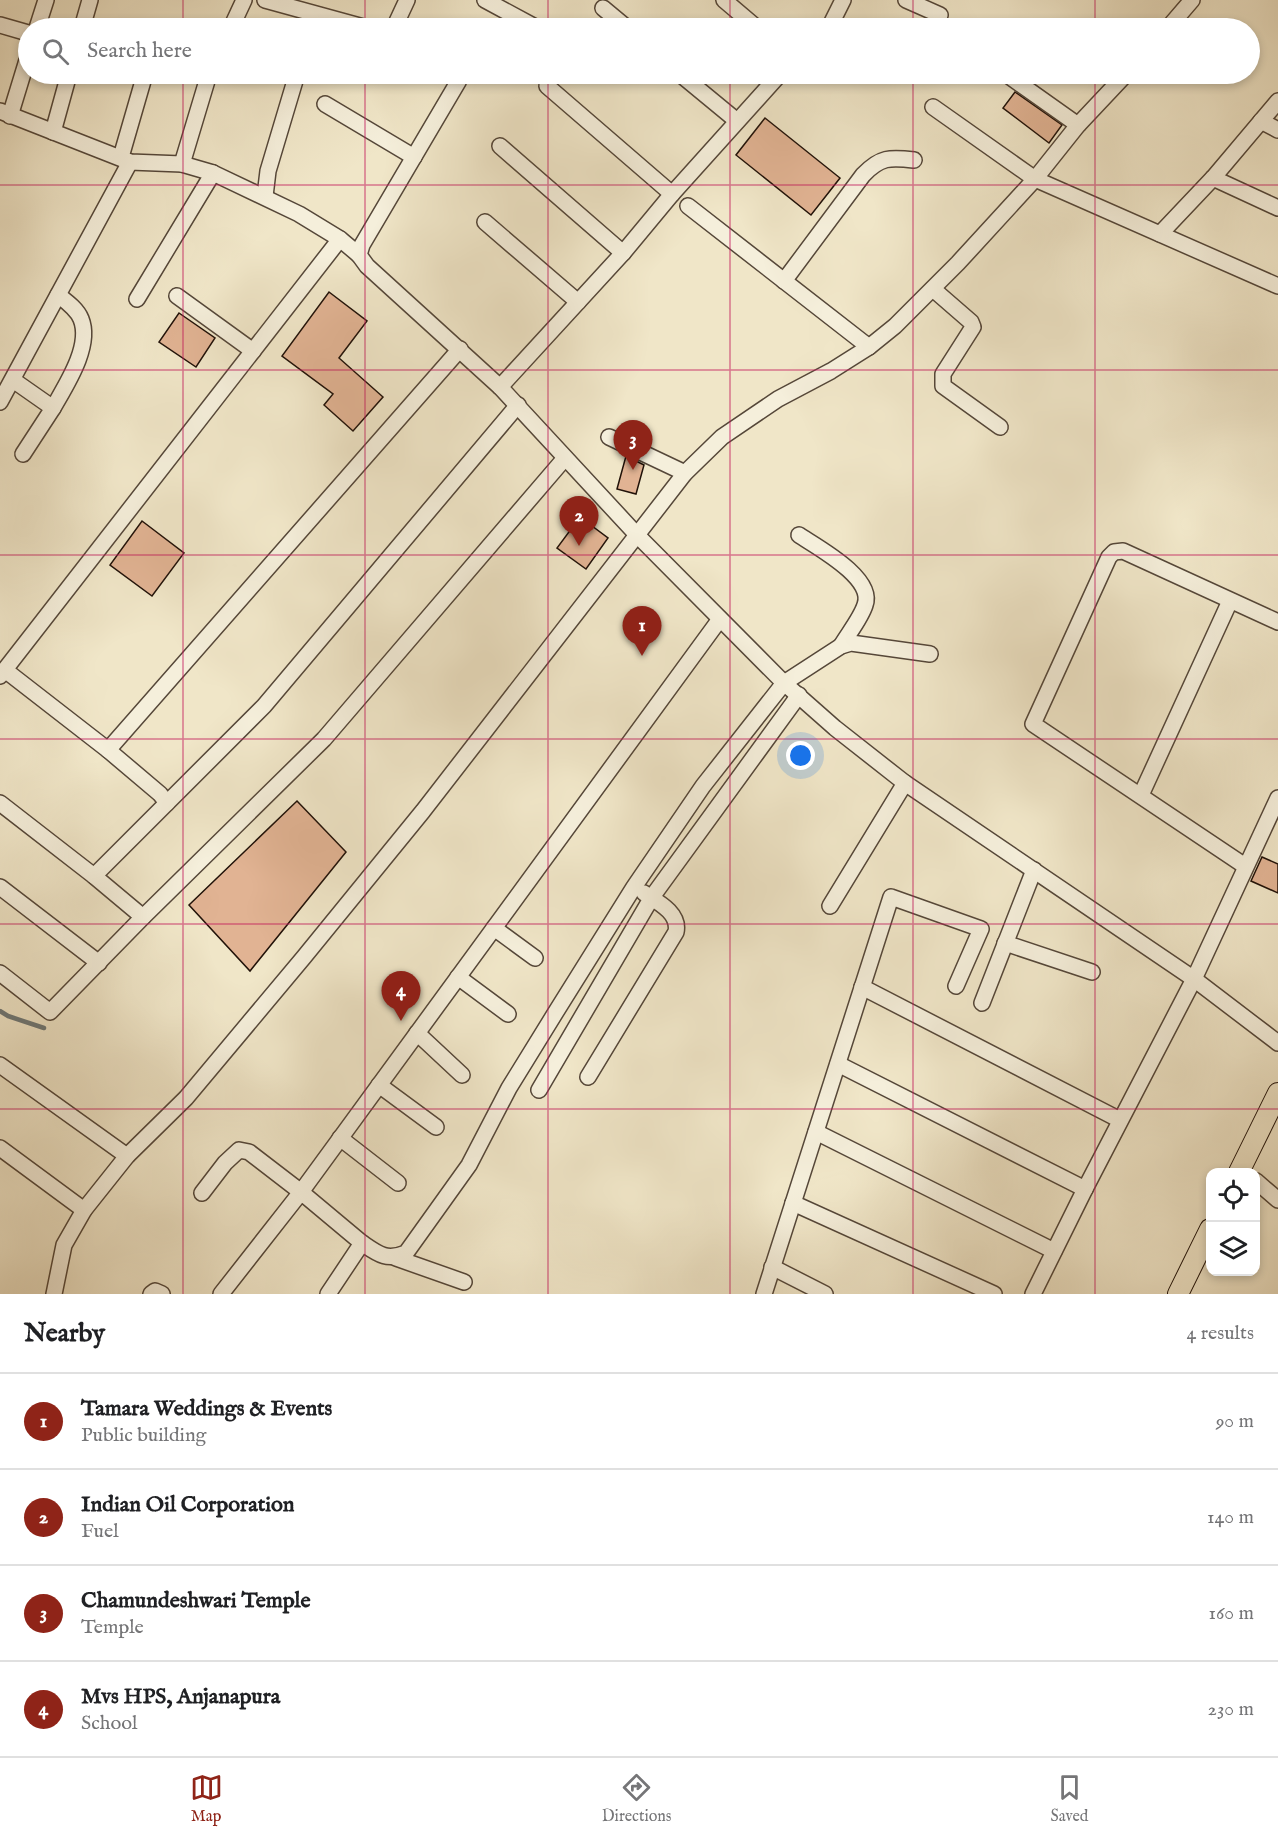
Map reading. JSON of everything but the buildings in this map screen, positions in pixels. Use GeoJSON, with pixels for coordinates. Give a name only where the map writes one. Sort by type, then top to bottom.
{"type":"FeatureCollection","features":[{"type":"Feature","properties":{"kind":"main road"},"geometry":{"type":"LineString","coordinates":[[1247,1168],[1278,1093]]}},
{"type":"Feature","properties":{"kind":"main road"},"geometry":{"type":"LineString","coordinates":[[1178,1294],[1206,1238]]}},
{"type":"Feature","properties":{"kind":"street"},"geometry":{"type":"LineString","coordinates":[[40,18],[46,0]]}},
{"type":"Feature","properties":{"kind":"street"},"geometry":{"type":"LineString","coordinates":[[85,18],[90,0]]}},
{"type":"Feature","properties":{"kind":"street"},"geometry":{"type":"LineString","coordinates":[[236,18],[244,0]]}},
{"type":"Feature","properties":{"kind":"street"},"geometry":{"type":"LineString","coordinates":[[265,0],[303,18]]}},
{"type":"Feature","properties":{"kind":"street"},"geometry":{"type":"LineString","coordinates":[[399,18],[407,0]]}},
{"type":"Feature","properties":{"kind":"street"},"geometry":{"type":"LineString","coordinates":[[485,0],[518,18]]}},
{"type":"Feature","properties":{"kind":"street"},"geometry":{"type":"LineString","coordinates":[[724,0],[745,18]]}},
{"type":"Feature","properties":{"kind":"street"},"geometry":{"type":"LineString","coordinates":[[834,18],[843,0]]}},
{"type":"Feature","properties":{"kind":"street"},"geometry":{"type":"LineString","coordinates":[[906,0],[940,15]]}},
{"type":"Feature","properties":{"kind":"street"},"geometry":{"type":"LineString","coordinates":[[1177,18],[1192,0]]}},
{"type":"Feature","properties":{"kind":"street"},"geometry":{"type":"LineString","coordinates":[[603,8],[615,18]]}},
{"type":"Feature","properties":{"kind":"street"},"geometry":{"type":"LineString","coordinates":[[0,25],[18,30]]}},
{"type":"Feature","properties":{"kind":"street"},"geometry":{"type":"LineString","coordinates":[[18,82],[5,114],[125,160],[182,164],[213,173],[265,196],[340,239],[500,387],[637,535],[784,683],[836,728],[905,783],[1194,979],[1278,1043]]}},
{"type":"Feature","properties":{"kind":"street"},"geometry":{"type":"LineString","coordinates":[[53,132],[66,84]]}},
{"type":"Feature","properties":{"kind":"street"},"geometry":{"type":"LineString","coordinates":[[0,402],[58,294],[125,160],[143,84]]}},
{"type":"Feature","properties":{"kind":"street"},"geometry":{"type":"LineString","coordinates":[[182,164],[206,84]]}},
{"type":"Feature","properties":{"kind":"street"},"geometry":{"type":"LineString","coordinates":[[265,196],[268,171],[294,84]]}},
{"type":"Feature","properties":{"kind":"street"},"geometry":{"type":"LineString","coordinates":[[359,255],[362,245],[457,84]]}},
{"type":"Feature","properties":{"kind":"street"},"geometry":{"type":"LineString","coordinates":[[693,84],[737,122]]}},
{"type":"Feature","properties":{"kind":"street"},"geometry":{"type":"LineString","coordinates":[[500,387],[623,253],[672,194],[771,84]]}},
{"type":"Feature","properties":{"kind":"street"},"geometry":{"type":"LineString","coordinates":[[1020,84],[1078,125]]}},
{"type":"Feature","properties":{"kind":"street"},"geometry":{"type":"LineString","coordinates":[[54,1294],[64,1245],[84,1210],[127,1156],[186,1098],[304,957],[423,811],[685,473],[722,437],[778,399],[831,371],[869,347],[895,326],[933,289],[1035,179],[1078,125],[1117,84]]}},
{"type":"Feature","properties":{"kind":"street"},"geometry":{"type":"LineString","coordinates":[[548,86],[672,194]]}},
{"type":"Feature","properties":{"kind":"street"},"geometry":{"type":"LineString","coordinates":[[1160,234],[1213,178],[1278,102]]}},
{"type":"Feature","properties":{"kind":"street"},"geometry":{"type":"LineString","coordinates":[[325,104],[414,157]]}},
{"type":"Feature","properties":{"kind":"street"},"geometry":{"type":"LineString","coordinates":[[933,106],[1035,179],[1278,286]]}},
{"type":"Feature","properties":{"kind":"street"},"geometry":{"type":"LineString","coordinates":[[1261,121],[1278,130]]}},
{"type":"Feature","properties":{"kind":"street"},"geometry":{"type":"LineString","coordinates":[[500,146],[623,253]]}},
{"type":"Feature","properties":{"kind":"street"},"geometry":{"type":"LineString","coordinates":[[784,281],[863,175],[875,163],[896,158],[914,160]]}},
{"type":"Feature","properties":{"kind":"street"},"geometry":{"type":"LineString","coordinates":[[137,299],[213,173]]}},
{"type":"Feature","properties":{"kind":"street"},"geometry":{"type":"LineString","coordinates":[[1213,178],[1278,208]]}},
{"type":"Feature","properties":{"kind":"street"},"geometry":{"type":"LineString","coordinates":[[688,206],[869,347]]}},
{"type":"Feature","properties":{"kind":"street"},"geometry":{"type":"LineString","coordinates":[[485,222],[578,302]]}},
{"type":"Feature","properties":{"kind":"street"},"geometry":{"type":"LineString","coordinates":[[167,803],[160,794],[108,750],[2,673],[340,239]]}},
{"type":"Feature","properties":{"kind":"street"},"geometry":{"type":"LineString","coordinates":[[933,289],[971,322],[972,327],[943,374],[944,386],[1000,427]]}},
{"type":"Feature","properties":{"kind":"street"},"geometry":{"type":"LineString","coordinates":[[23,454],[73,373],[84,336],[81,320],[58,294]]}},
{"type":"Feature","properties":{"kind":"street"},"geometry":{"type":"LineString","coordinates":[[177,296],[253,351]]}},
{"type":"Feature","properties":{"kind":"street"},"geometry":{"type":"LineString","coordinates":[[108,750],[460,349]]}},
{"type":"Feature","properties":{"kind":"street"},"geometry":{"type":"LineString","coordinates":[[13,380],[53,408]]}},
{"type":"Feature","properties":{"kind":"street"},"geometry":{"type":"LineString","coordinates":[[94,876],[264,706],[518,405]]}},
{"type":"Feature","properties":{"kind":"street"},"geometry":{"type":"LineString","coordinates":[[609,437],[685,473]]}},
{"type":"Feature","properties":{"kind":"street"},"geometry":{"type":"LineString","coordinates":[[0,972],[50,1012],[324,739],[566,458]]}},
{"type":"Feature","properties":{"kind":"street"},"geometry":{"type":"LineString","coordinates":[[799,535],[841,563],[865,589],[866,604],[842,645]]}},
{"type":"Feature","properties":{"kind":"street"},"geometry":{"type":"LineString","coordinates":[[1245,866],[1033,724],[1109,556],[1114,552],[1123,551],[1278,622]]}},
{"type":"Feature","properties":{"kind":"street"},"geometry":{"type":"LineString","coordinates":[[1141,795],[1230,601]]}},
{"type":"Feature","properties":{"kind":"street"},"geometry":{"type":"LineString","coordinates":[[221,1294],[301,1192],[720,619]]}},
{"type":"Feature","properties":{"kind":"street"},"geometry":{"type":"LineString","coordinates":[[396,1258],[406,1253],[469,1165],[509,1088],[634,886],[703,786],[784,683],[842,645],[851,643],[930,654]]}},
{"type":"Feature","properties":{"kind":"street"},"geometry":{"type":"LineString","coordinates":[[539,1090],[652,897],[799,695]]}},
{"type":"Feature","properties":{"kind":"street"},"geometry":{"type":"LineString","coordinates":[[830,906],[905,783]]}},
{"type":"Feature","properties":{"kind":"street"},"geometry":{"type":"LineString","coordinates":[[1033,1294],[1194,979],[1278,798]]}},
{"type":"Feature","properties":{"kind":"street"},"geometry":{"type":"LineString","coordinates":[[0,803],[143,917]]}},
{"type":"Feature","properties":{"kind":"street"},"geometry":{"type":"LineString","coordinates":[[982,1004],[1034,870]]}},
{"type":"Feature","properties":{"kind":"street"},"geometry":{"type":"LineString","coordinates":[[588,1077],[676,932],[678,925],[675,916],[634,886]]}},
{"type":"Feature","properties":{"kind":"street"},"geometry":{"type":"LineString","coordinates":[[0,887],[99,963]]}},
{"type":"Feature","properties":{"kind":"street"},"geometry":{"type":"LineString","coordinates":[[764,1294],[891,897],[981,929],[956,986]]}},
{"type":"Feature","properties":{"kind":"street"},"geometry":{"type":"LineString","coordinates":[[494,928],[535,958]]}},
{"type":"Feature","properties":{"kind":"street"},"geometry":{"type":"LineString","coordinates":[[1005,943],[1092,972]]}},
{"type":"Feature","properties":{"kind":"street"},"geometry":{"type":"LineString","coordinates":[[458,977],[508,1014]]}},
{"type":"Feature","properties":{"kind":"street"},"geometry":{"type":"LineString","coordinates":[[862,987],[1120,1120]]}},
{"type":"Feature","properties":{"kind":"street"},"geometry":{"type":"LineString","coordinates":[[417,1033],[462,1075]]}},
{"type":"Feature","properties":{"kind":"street"},"geometry":{"type":"LineString","coordinates":[[838,1064],[1085,1189]]}},
{"type":"Feature","properties":{"kind":"street"},"geometry":{"type":"LineString","coordinates":[[0,1065],[127,1156]]}},
{"type":"Feature","properties":{"kind":"street"},"geometry":{"type":"LineString","coordinates":[[379,1085],[436,1127]]}},
{"type":"Feature","properties":{"kind":"street"},"geometry":{"type":"LineString","coordinates":[[816,1132],[1054,1251]]}},
{"type":"Feature","properties":{"kind":"street"},"geometry":{"type":"LineString","coordinates":[[340,1138],[398,1183]]}},
{"type":"Feature","properties":{"kind":"street"},"geometry":{"type":"LineString","coordinates":[[0,1148],[84,1210]]}},
{"type":"Feature","properties":{"kind":"street"},"geometry":{"type":"LineString","coordinates":[[202,1193],[225,1163],[239,1150],[249,1152],[381,1256],[396,1258],[464,1282]]}},
{"type":"Feature","properties":{"kind":"street"},"geometry":{"type":"LineString","coordinates":[[1260,1186],[1278,1200]]}},
{"type":"Feature","properties":{"kind":"street"},"geometry":{"type":"LineString","coordinates":[[793,1203],[994,1294]]}},
{"type":"Feature","properties":{"kind":"street"},"geometry":{"type":"LineString","coordinates":[[328,1294],[362,1243]]}},
{"type":"Feature","properties":{"kind":"street"},"geometry":{"type":"LineString","coordinates":[[772,1267],[825,1294]]}},
{"type":"Feature","properties":{"kind":"street"},"geometry":{"type":"LineString","coordinates":[[151,1294],[155,1292],[162,1294]]}},
{"type":"Feature","properties":{"kind":"waterway"},"geometry":{"type":"LineString","coordinates":[[0,1011],[44,1028]]}},
{"type":"Feature","properties":{"kind":"place","name":"Chamundeshwari Temple"},"geometry":{"type":"Point","coordinates":[633,470]}},
{"type":"Feature","properties":{"kind":"place","name":"Indian Oil Corporation"},"geometry":{"type":"Point","coordinates":[579,546]}},
{"type":"Feature","properties":{"kind":"place","name":"Tamara Weddings & Events"},"geometry":{"type":"Point","coordinates":[642,656]}},
{"type":"Feature","properties":{"kind":"place","name":"Mvs HPS, Anjanapura"},"geometry":{"type":"Point","coordinates":[401,1021]}}]}
